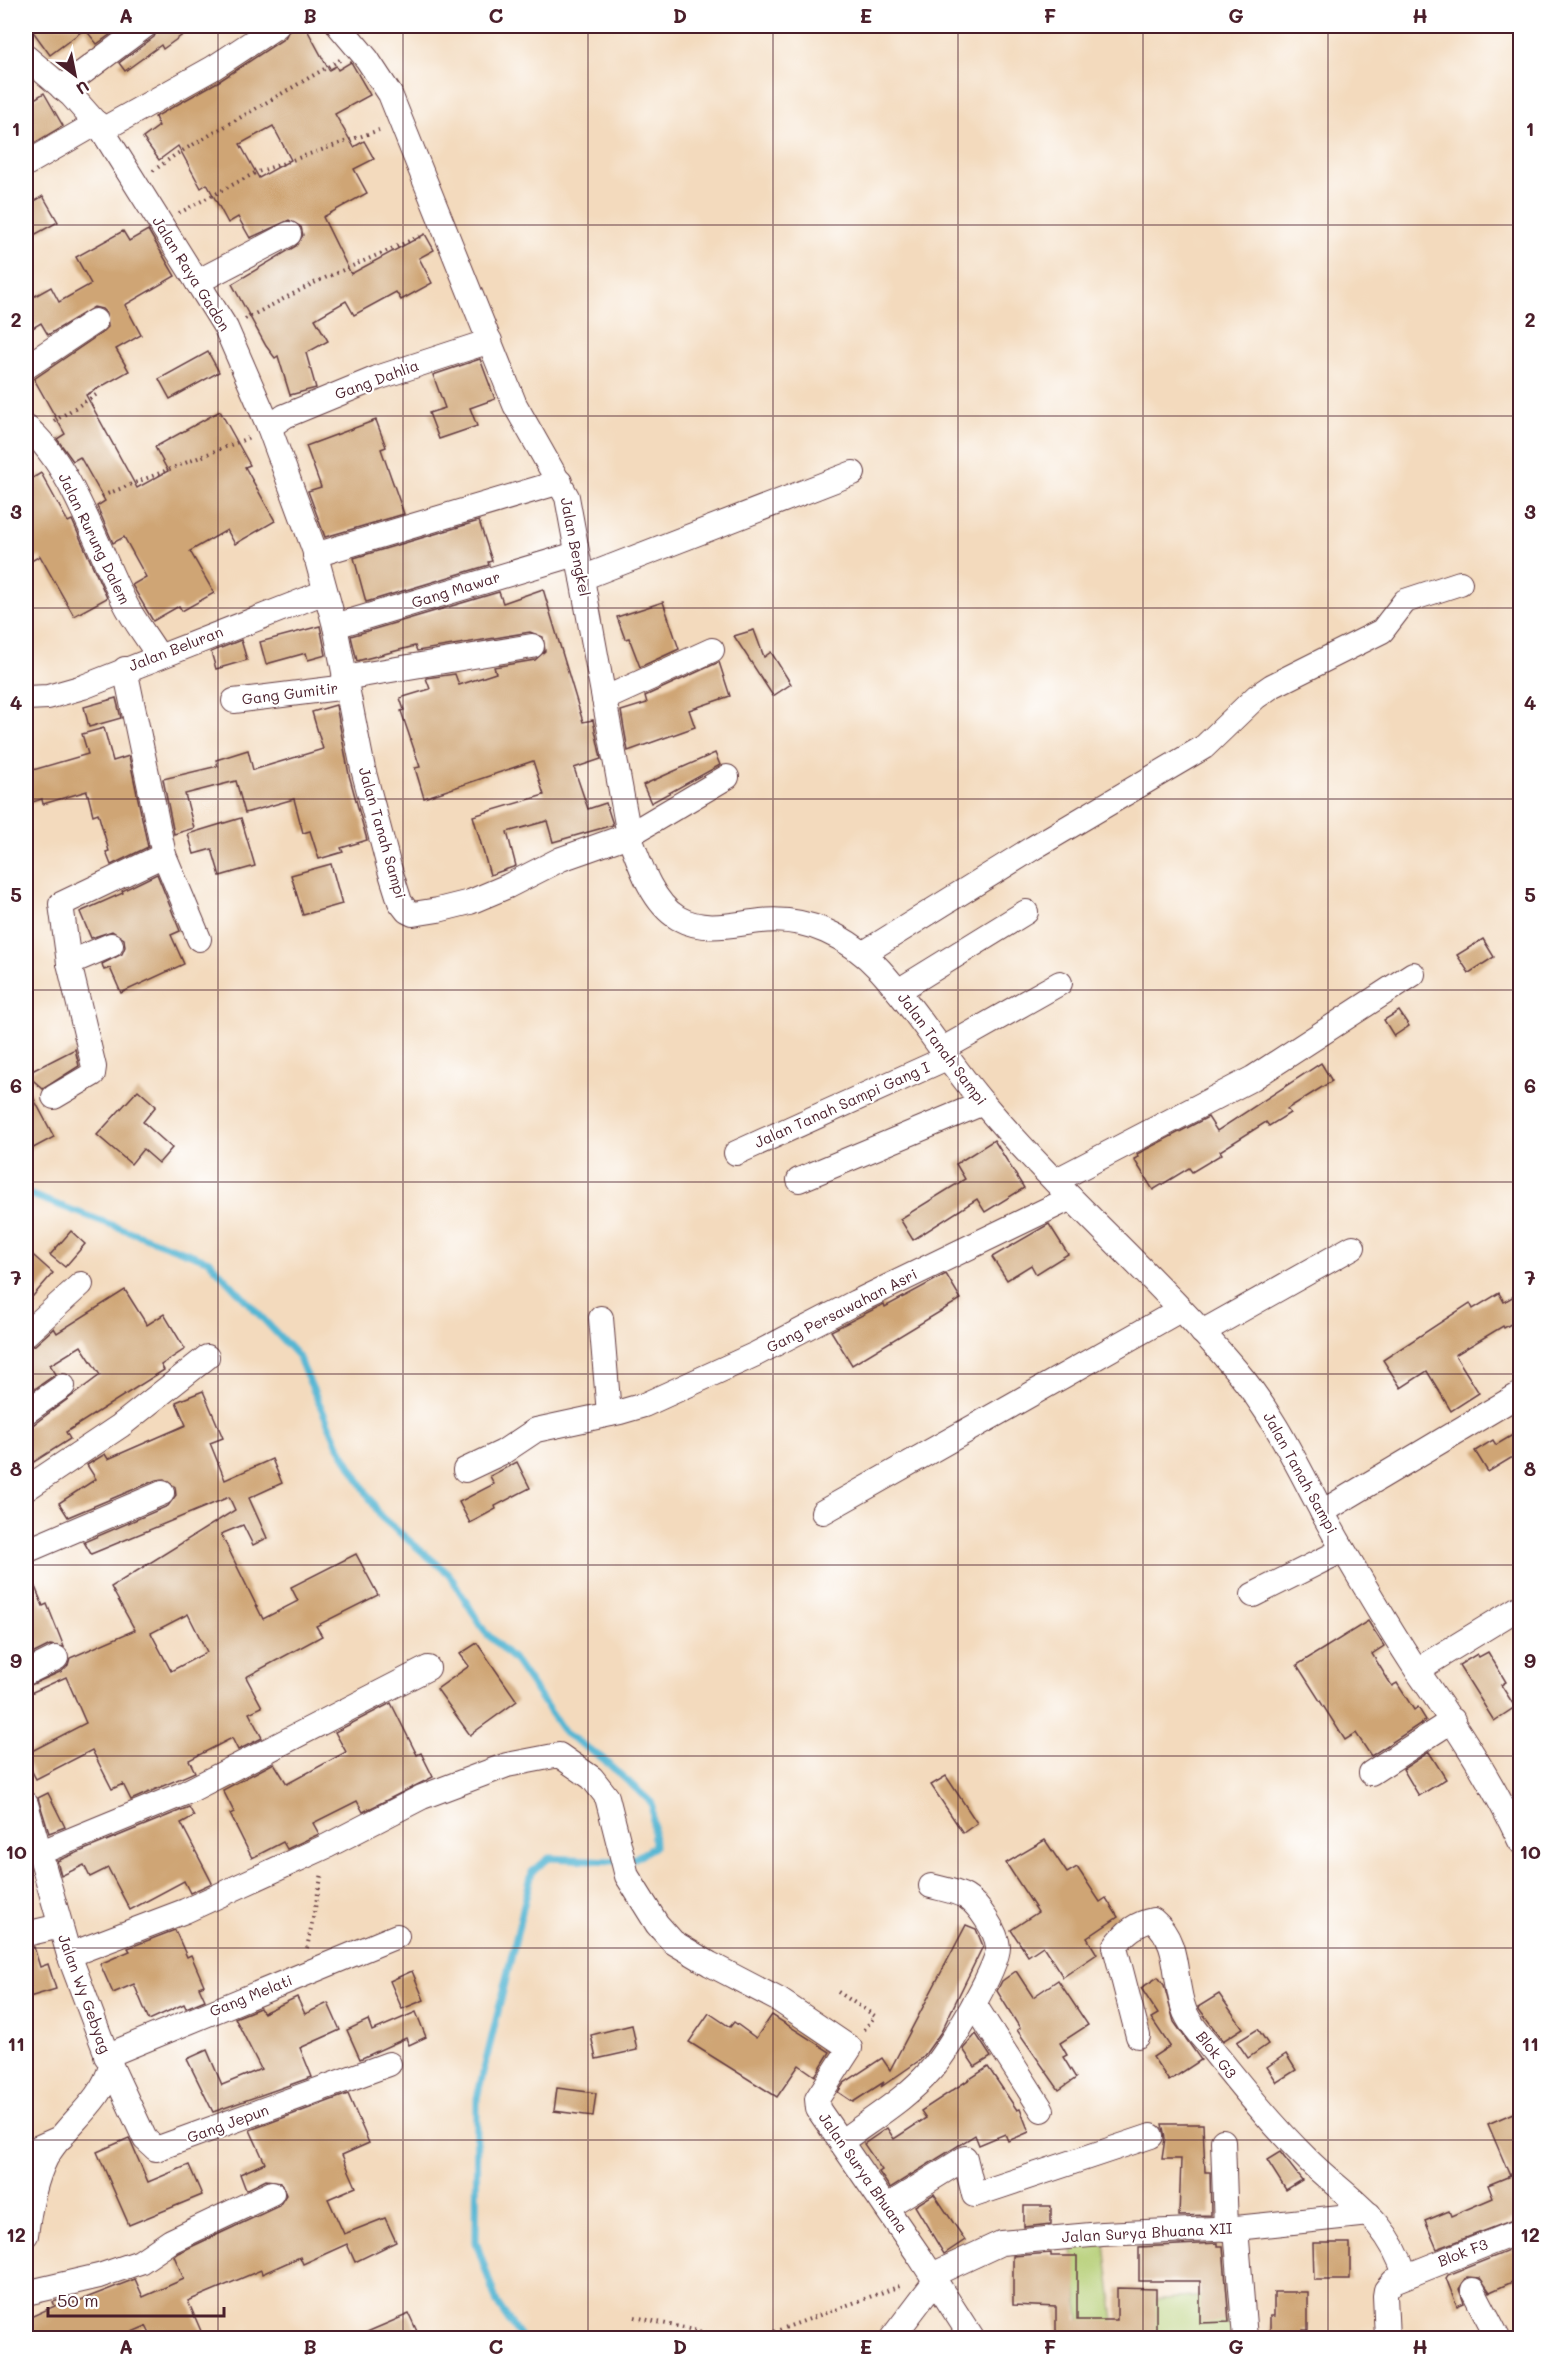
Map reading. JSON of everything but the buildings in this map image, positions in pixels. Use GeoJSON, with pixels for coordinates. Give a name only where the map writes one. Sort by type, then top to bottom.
{"type":"FeatureCollection","features":[{"type":"Feature","properties":{"kind":"street"},"geometry":{"type":"LineString","coordinates":[[62,88],[145,26]]}},
{"type":"Feature","properties":{"kind":"street"},"geometry":{"type":"LineString","coordinates":[[26,164],[213,68],[277,26]]}},
{"type":"Feature","properties":{"kind":"street","name":"Jalan Bengkel"},"geometry":{"type":"LineString","coordinates":[[339,26],[359,48],[390,94],[403,121],[442,227],[515,405],[567,497],[629,835]]}},
{"type":"Feature","properties":{"kind":"street","name":"Jalan Raya Gadon"},"geometry":{"type":"LineString","coordinates":[[26,57],[62,88],[100,127],[226,328],[269,427],[315,555],[325,592]]}},
{"type":"Feature","properties":{"kind":"street"},"geometry":{"type":"LineString","coordinates":[[197,282],[289,234]]}},
{"type":"Feature","properties":{"kind":"street"},"geometry":{"type":"LineString","coordinates":[[26,367],[95,321]]}},
{"type":"Feature","properties":{"kind":"street","name":"Gang Dahlia"},"geometry":{"type":"LineString","coordinates":[[269,427],[285,416],[377,378],[490,341]]}},
{"type":"Feature","properties":{"kind":"street","name":"Jalan Rurung Dalem"},"geometry":{"type":"LineString","coordinates":[[30,430],[62,471],[125,604],[158,655]]}},
{"type":"Feature","properties":{"kind":"street"},"geometry":{"type":"LineString","coordinates":[[582,578],[853,473]]}},
{"type":"Feature","properties":{"kind":"street"},"geometry":{"type":"LineString","coordinates":[[315,555],[560,482]]}},
{"type":"Feature","properties":{"kind":"street","name":"Gang Mawar"},"geometry":{"type":"LineString","coordinates":[[335,626],[576,554]]}},
{"type":"Feature","properties":{"kind":"street"},"geometry":{"type":"LineString","coordinates":[[864,953],[1032,848],[1204,747],[1256,697],[1272,686],[1382,631],[1405,601],[1460,583]]}},
{"type":"Feature","properties":{"kind":"street","name":"Jalan Beluran"},"geometry":{"type":"LineString","coordinates":[[26,698],[68,692],[158,655],[325,592]]}},
{"type":"Feature","properties":{"kind":"street","name":"Jalan Tanah Sampi"},"geometry":{"type":"LineString","coordinates":[[325,592],[335,626],[363,769],[389,867],[400,902],[407,911],[413,914],[425,913],[470,902],[561,859],[629,835],[650,885],[676,917],[698,927],[788,921],[824,928],[864,953],[898,991],[983,1103],[1071,1198],[1203,1332],[1239,1374],[1266,1412],[1303,1473],[1343,1550],[1417,1670],[1514,1809],[1521,1840]]}},
{"type":"Feature","properties":{"kind":"street","name":"Gang Gumitir"},"geometry":{"type":"LineString","coordinates":[[234,701],[532,646]]}},
{"type":"Feature","properties":{"kind":"street"},"geometry":{"type":"LineString","coordinates":[[604,699],[712,650]]}},
{"type":"Feature","properties":{"kind":"street"},"geometry":{"type":"LineString","coordinates":[[125,669],[164,855],[199,939]]}},
{"type":"Feature","properties":{"kind":"street"},"geometry":{"type":"LineString","coordinates":[[629,835],[727,777]]}},
{"type":"Feature","properties":{"kind":"street"},"geometry":{"type":"LineString","coordinates":[[54,1098],[93,1074],[94,1067],[69,963],[61,904],[164,855]]}},
{"type":"Feature","properties":{"kind":"street"},"geometry":{"type":"LineString","coordinates":[[898,991],[1026,912]]}},
{"type":"Feature","properties":{"kind":"street"},"geometry":{"type":"LineString","coordinates":[[69,963],[111,945]]}},
{"type":"Feature","properties":{"kind":"street"},"geometry":{"type":"LineString","coordinates":[[1055,1181],[1253,1078],[1413,974]]}},
{"type":"Feature","properties":{"kind":"street","name":"Jalan Tanah Sampi Gang I"},"geometry":{"type":"LineString","coordinates":[[736,1154],[946,1053],[1060,983]]}},
{"type":"Feature","properties":{"kind":"street"},"geometry":{"type":"LineString","coordinates":[[799,1180],[983,1103]]}},
{"type":"Feature","properties":{"kind":"street","name":"Gang Persawahan Asri"},"geometry":{"type":"LineString","coordinates":[[465,1470],[503,1452],[536,1430],[644,1405],[756,1354],[856,1302],[1071,1198]]}},
{"type":"Feature","properties":{"kind":"street"},"geometry":{"type":"LineString","coordinates":[[1203,1332],[1353,1247]]}},
{"type":"Feature","properties":{"kind":"street"},"geometry":{"type":"LineString","coordinates":[[26,1334],[81,1284]]}},
{"type":"Feature","properties":{"kind":"street"},"geometry":{"type":"LineString","coordinates":[[823,1512],[1180,1310]]}},
{"type":"Feature","properties":{"kind":"street"},"geometry":{"type":"LineString","coordinates":[[602,1318],[609,1414]]}},
{"type":"Feature","properties":{"kind":"street"},"geometry":{"type":"LineString","coordinates":[[26,1489],[120,1426],[207,1357]]}},
{"type":"Feature","properties":{"kind":"street"},"geometry":{"type":"LineString","coordinates":[[26,1412],[63,1386]]}},
{"type":"Feature","properties":{"kind":"street"},"geometry":{"type":"LineString","coordinates":[[1322,1512],[1521,1394]]}},
{"type":"Feature","properties":{"kind":"street"},"geometry":{"type":"LineString","coordinates":[[26,1551],[162,1493]]}},
{"type":"Feature","properties":{"kind":"street"},"geometry":{"type":"LineString","coordinates":[[1253,1595],[1343,1550]]}},
{"type":"Feature","properties":{"kind":"street"},"geometry":{"type":"LineString","coordinates":[[1417,1670],[1521,1607]]}},
{"type":"Feature","properties":{"kind":"street"},"geometry":{"type":"LineString","coordinates":[[26,1673],[56,1658]]}},
{"type":"Feature","properties":{"kind":"street"},"geometry":{"type":"LineString","coordinates":[[39,1853],[185,1793],[428,1668]]}},
{"type":"Feature","properties":{"kind":"street"},"geometry":{"type":"LineString","coordinates":[[1371,1773],[1453,1720]]}},
{"type":"Feature","properties":{"kind":"street"},"geometry":{"type":"LineString","coordinates":[[69,1955],[185,1911],[327,1846],[422,1797],[507,1765],[559,1755],[592,1778],[607,1797],[627,1876],[657,1924],[673,1942],[779,2000],[850,2048]]}},
{"type":"Feature","properties":{"kind":"street","name":"Jalan Wy Gebyag"},"geometry":{"type":"LineString","coordinates":[[26,1804],[69,1955],[108,2061],[107,2080],[99,2094],[46,2157],[26,2235]]}},
{"type":"Feature","properties":{"kind":"street"},"geometry":{"type":"LineString","coordinates":[[841,2142],[930,2071],[974,2004],[996,1956],[998,1947],[994,1936],[982,1915],[966,1897],[931,1886]]}},
{"type":"Feature","properties":{"kind":"street","name":"Blok G3"},"geometry":{"type":"LineString","coordinates":[[1138,2036],[1115,1947],[1121,1937],[1143,1922],[1153,1920],[1161,1926],[1173,1949],[1181,1999],[1193,2026],[1247,2094],[1307,2160],[1369,2214],[1388,2235],[1398,2252],[1405,2276]]}},
{"type":"Feature","properties":{"kind":"street"},"geometry":{"type":"LineString","coordinates":[[26,1934],[60,1926]]}},
{"type":"Feature","properties":{"kind":"street","name":"Gang Melati"},"geometry":{"type":"LineString","coordinates":[[108,2061],[397,1936]]}},
{"type":"Feature","properties":{"kind":"street"},"geometry":{"type":"LineString","coordinates":[[974,2004],[1042,2110]]}},
{"type":"Feature","properties":{"kind":"street","name":"Jalan Surya Bhuana"},"geometry":{"type":"LineString","coordinates":[[850,2048],[816,2103],[934,2277],[972,2338]]}},
{"type":"Feature","properties":{"kind":"street","name":"Gang Jepun"},"geometry":{"type":"LineString","coordinates":[[108,2061],[145,2139],[156,2149],[389,2064]]}},
{"type":"Feature","properties":{"kind":"street"},"geometry":{"type":"LineString","coordinates":[[26,2153],[64,2136]]}},
{"type":"Feature","properties":{"kind":"street"},"geometry":{"type":"LineString","coordinates":[[886,2207],[965,2158],[974,2195],[1151,2136]]}},
{"type":"Feature","properties":{"kind":"street"},"geometry":{"type":"LineString","coordinates":[[1223,2141],[1245,2338]]}},
{"type":"Feature","properties":{"kind":"street"},"geometry":{"type":"LineString","coordinates":[[26,2293],[99,2276],[140,2262],[171,2241],[272,2193]]}},
{"type":"Feature","properties":{"kind":"street","name":"Jalan Surya Bhuana XII"},"geometry":{"type":"LineString","coordinates":[[934,2277],[1001,2243],[1102,2234],[1231,2228],[1369,2214]]}},
{"type":"Feature","properties":{"kind":"street","name":"Blok F3"},"geometry":{"type":"LineString","coordinates":[[1405,2276],[1521,2231]]}},
{"type":"Feature","properties":{"kind":"street"},"geometry":{"type":"LineString","coordinates":[[1387,2338],[1386,2290],[1394,2281],[1405,2276]]}},
{"type":"Feature","properties":{"kind":"street"},"geometry":{"type":"LineString","coordinates":[[892,2338],[934,2277]]}},
{"type":"Feature","properties":{"kind":"street"},"geometry":{"type":"LineString","coordinates":[[1473,2290],[1498,2338]]}},
{"type":"Feature","properties":{"kind":"path"},"geometry":{"type":"LineString","coordinates":[[136,184],[175,155],[359,48]]}},
{"type":"Feature","properties":{"kind":"path"},"geometry":{"type":"LineString","coordinates":[[160,223],[255,173],[403,121]]}},
{"type":"Feature","properties":{"kind":"path"},"geometry":{"type":"LineString","coordinates":[[226,328],[316,282],[442,227]]}},
{"type":"Feature","properties":{"kind":"path"},"geometry":{"type":"LineString","coordinates":[[30,430],[99,393]]}},
{"type":"Feature","properties":{"kind":"path"},"geometry":{"type":"LineString","coordinates":[[79,506],[147,477],[209,455],[269,427]]}},
{"type":"Feature","properties":{"kind":"path"},"geometry":{"type":"LineString","coordinates":[[301,1976],[327,1846]]}},
{"type":"Feature","properties":{"kind":"path"},"geometry":{"type":"LineString","coordinates":[[838,1992],[875,2016],[850,2048]]}},
{"type":"Feature","properties":{"kind":"path"},"geometry":{"type":"LineString","coordinates":[[757,2338],[934,2277]]}},
{"type":"Feature","properties":{"kind":"path"},"geometry":{"type":"LineString","coordinates":[[635,2317],[729,2338]]}},
{"type":"Feature","properties":{"kind":"green space"},"geometry":{"type":"Polygon","coordinates":[[[1103,2227],[1116,2338],[1082,2338],[1070,2231],[1103,2227]]]}},
{"type":"Feature","properties":{"kind":"green space"},"geometry":{"type":"Polygon","coordinates":[[[1235,2294],[1234,2338],[1154,2338],[1151,2300],[1235,2294]]]}},
{"type":"Feature","properties":{"kind":"waterway"},"geometry":{"type":"LineString","coordinates":[[26,1193],[209,1261],[298,1356],[337,1443],[381,1517],[449,1574],[485,1632],[516,1662],[565,1733],[602,1758],[652,1803],[654,1847],[635,1858],[613,1861],[549,1858],[532,1872],[477,2098],[476,2242],[497,2303],[521,2338]]}}]}
